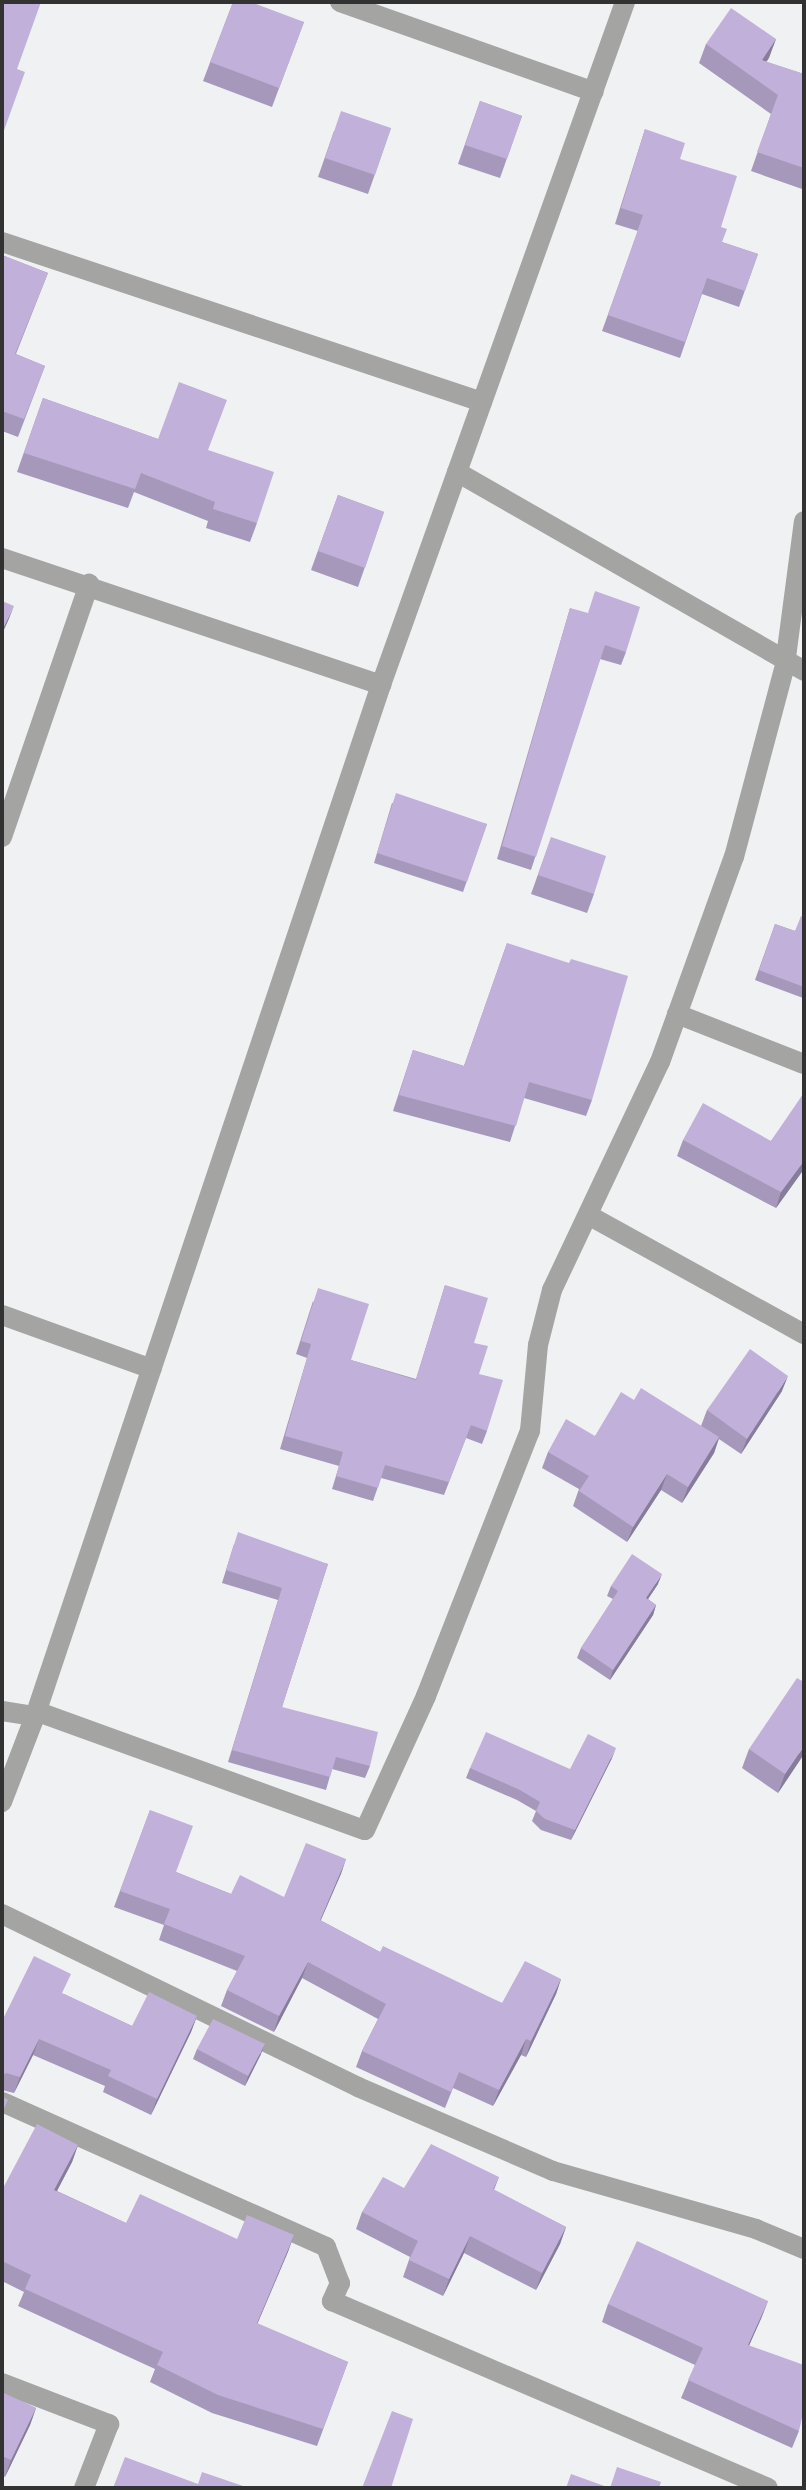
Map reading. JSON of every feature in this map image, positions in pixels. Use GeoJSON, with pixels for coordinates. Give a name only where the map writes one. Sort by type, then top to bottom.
{"type":"FeatureCollection","features":[{"type":"Feature","properties":{"kind":"street"},"geometry":{"type":"LineString","coordinates":[[340,2],[594,92]]}},
{"type":"Feature","properties":{"kind":"street"},"geometry":{"type":"LineString","coordinates":[[2,1802],[35,1716],[381,685],[625,2]]}},
{"type":"Feature","properties":{"kind":"street"},"geometry":{"type":"LineString","coordinates":[[2,242],[482,402]]}},
{"type":"Feature","properties":{"kind":"street"},"geometry":{"type":"LineString","coordinates":[[457,472],[795,668]]}},
{"type":"Feature","properties":{"kind":"street"},"geometry":{"type":"LineString","coordinates":[[2,1711],[35,1716],[41,1713],[365,1830],[426,1696],[530,1431],[538,1345],[552,1290],[590,1216],[677,1014],[734,857],[795,668],[804,521]]}},
{"type":"Feature","properties":{"kind":"street"},"geometry":{"type":"LineString","coordinates":[[2,558],[89,584],[381,685]]}},
{"type":"Feature","properties":{"kind":"street"},"geometry":{"type":"LineString","coordinates":[[2,837],[89,584]]}},
{"type":"Feature","properties":{"kind":"street"},"geometry":{"type":"LineString","coordinates":[[677,1014],[804,1064]]}},
{"type":"Feature","properties":{"kind":"street"},"geometry":{"type":"LineString","coordinates":[[590,1216],[804,1334]]}},
{"type":"Feature","properties":{"kind":"street"},"geometry":{"type":"LineString","coordinates":[[2,1315],[152,1369]]}},
{"type":"Feature","properties":{"kind":"street"},"geometry":{"type":"LineString","coordinates":[[2,1914],[358,2087],[553,2171],[756,2229],[804,2249]]}},
{"type":"Feature","properties":{"kind":"street"},"geometry":{"type":"LineString","coordinates":[[2,2102],[326,2247],[340,2283],[332,2301],[768,2488]]}},
{"type":"Feature","properties":{"kind":"street"},"geometry":{"type":"LineString","coordinates":[[2,2383],[109,2424],[84,2488]]}},
{"type":"Feature","properties":{"kind":"building"},"geometry":{"type":"Polygon","coordinates":[[[2,2],[41,2],[17,69],[25,72],[2,136],[2,2]]]}},
{"type":"Feature","properties":{"kind":"building"},"geometry":{"type":"Polygon","coordinates":[[[233,2],[251,2],[304,22],[279,88],[210,62],[233,2]]]}},
{"type":"Feature","properties":{"kind":"building"},"geometry":{"type":"Polygon","coordinates":[[[731,8],[776,39],[762,60],[804,74],[804,168],[757,152],[778,95],[706,44],[731,8]]]}},
{"type":"Feature","properties":{"kind":"building"},"geometry":{"type":"Polygon","coordinates":[[[480,101],[522,116],[507,159],[465,145],[480,101]]]}},
{"type":"Feature","properties":{"kind":"building"},"geometry":{"type":"Polygon","coordinates":[[[341,111],[391,128],[375,175],[325,158],[341,111]]]}},
{"type":"Feature","properties":{"kind":"building"},"geometry":{"type":"Polygon","coordinates":[[[645,129],[685,143],[680,159],[737,176],[721,227],[727,229],[722,242],[758,254],[745,291],[707,278],[685,342],[608,315],[643,215],[621,208],[645,129]]]}},
{"type":"Feature","properties":{"kind":"building"},"geometry":{"type":"Polygon","coordinates":[[[2,255],[48,273],[15,354],[45,366],[24,419],[2,411],[2,255]]]}},
{"type":"Feature","properties":{"kind":"building"},"geometry":{"type":"Polygon","coordinates":[[[179,382],[227,400],[208,450],[274,472],[257,523],[213,509],[215,502],[141,473],[135,489],[24,453],[43,398],[158,439],[179,382]]]}},
{"type":"Feature","properties":{"kind":"building"},"geometry":{"type":"Polygon","coordinates":[[[338,495],[384,512],[365,568],[318,551],[338,495]]]}},
{"type":"Feature","properties":{"kind":"building"},"geometry":{"type":"Polygon","coordinates":[[[595,591],[640,607],[626,652],[605,645],[536,857],[502,846],[570,608],[588,613],[595,591]]]}},
{"type":"Feature","properties":{"kind":"building"},"geometry":{"type":"Polygon","coordinates":[[[2,601],[14,606],[2,630],[2,601]]]}},
{"type":"Feature","properties":{"kind":"building"},"geometry":{"type":"Polygon","coordinates":[[[396,793],[487,824],[467,882],[377,853],[396,793]]]}},
{"type":"Feature","properties":{"kind":"building"},"geometry":{"type":"Polygon","coordinates":[[[551,837],[606,856],[594,894],[538,875],[551,837]]]}},
{"type":"Feature","properties":{"kind":"building"},"geometry":{"type":"Polygon","coordinates":[[[801,916],[804,917],[804,987],[759,970],[775,924],[795,931],[801,916]]]}},
{"type":"Feature","properties":{"kind":"building"},"geometry":{"type":"Polygon","coordinates":[[[507,943],[569,963],[571,959],[628,976],[592,1100],[529,1082],[516,1126],[399,1095],[413,1050],[464,1066],[507,943]]]}},
{"type":"Feature","properties":{"kind":"building"},"geometry":{"type":"Polygon","coordinates":[[[803,1094],[804,1161],[781,1192],[683,1140],[703,1103],[771,1141],[803,1094]]]}},
{"type":"Feature","properties":{"kind":"building"},"geometry":{"type":"Polygon","coordinates":[[[445,1285],[488,1298],[474,1343],[488,1346],[479,1374],[503,1380],[487,1431],[471,1425],[449,1482],[385,1465],[378,1488],[336,1476],[343,1452],[285,1436],[311,1344],[301,1341],[318,1288],[369,1304],[351,1360],[416,1380],[445,1285]]]}},
{"type":"Feature","properties":{"kind":"building"},"geometry":{"type":"Polygon","coordinates":[[[750,1349],[788,1376],[747,1439],[707,1410],[750,1349]]]}},
{"type":"Feature","properties":{"kind":"building"},"geometry":{"type":"Polygon","coordinates":[[[641,1388],[719,1437],[688,1487],[667,1474],[633,1527],[579,1491],[589,1476],[548,1452],[566,1419],[595,1436],[621,1392],[634,1400],[641,1388]]]}},
{"type":"Feature","properties":{"kind":"building"},"geometry":{"type":"Polygon","coordinates":[[[238,1532],[328,1564],[282,1707],[378,1732],[370,1766],[336,1757],[330,1777],[232,1750],[282,1588],[226,1570],[238,1532]]]}},
{"type":"Feature","properties":{"kind":"building"},"geometry":{"type":"Polygon","coordinates":[[[632,1554],[662,1574],[646,1598],[656,1605],[613,1670],[581,1648],[618,1591],[611,1586],[632,1554]]]}},
{"type":"Feature","properties":{"kind":"building"},"geometry":{"type":"Polygon","coordinates":[[[797,1678],[804,1682],[804,1746],[785,1774],[749,1749],[797,1678]]]}},
{"type":"Feature","properties":{"kind":"building"},"geometry":{"type":"Polygon","coordinates":[[[486,1732],[570,1769],[588,1734],[616,1748],[575,1830],[545,1819],[536,1811],[540,1802],[520,1790],[470,1768],[486,1732]]]}},
{"type":"Feature","properties":{"kind":"building"},"geometry":{"type":"Polygon","coordinates":[[[150,1810],[193,1826],[176,1872],[231,1894],[240,1875],[284,1897],[306,1843],[346,1859],[320,1920],[380,1952],[383,1946],[502,2003],[525,1961],[561,1979],[531,2041],[526,2039],[499,2090],[459,2072],[451,2092],[362,2051],[386,2004],[308,1962],[279,2016],[227,1990],[245,1956],[164,1924],[170,1909],[120,1891],[150,1810]]]}},
{"type":"Feature","properties":{"kind":"building"},"geometry":{"type":"Polygon","coordinates":[[[34,1956],[71,1974],[62,1993],[132,2026],[149,1992],[197,2016],[157,2099],[108,2076],[111,2070],[39,2039],[20,2077],[6,2073],[2,2076],[2,2021],[34,1956]]]}},
{"type":"Feature","properties":{"kind":"building"},"geometry":{"type":"Polygon","coordinates":[[[213,2019],[265,2044],[248,2076],[197,2049],[213,2019]]]}},
{"type":"Feature","properties":{"kind":"building"},"geometry":{"type":"Polygon","coordinates":[[[2,2096],[8,2100],[2,2113],[2,2096]]]}},
{"type":"Feature","properties":{"kind":"building"},"geometry":{"type":"Polygon","coordinates":[[[37,2124],[78,2145],[54,2190],[126,2223],[140,2194],[237,2239],[247,2215],[294,2235],[257,2323],[348,2362],[323,2429],[218,2395],[157,2365],[163,2352],[25,2289],[31,2275],[2,2261],[2,2190],[37,2124]]]}},
{"type":"Feature","properties":{"kind":"building"},"geometry":{"type":"Polygon","coordinates":[[[431,2144],[499,2177],[493,2189],[566,2227],[542,2273],[470,2236],[449,2279],[409,2260],[418,2241],[362,2212],[383,2177],[404,2188],[431,2144]]]}},
{"type":"Feature","properties":{"kind":"building"},"geometry":{"type":"Polygon","coordinates":[[[637,2241],[768,2301],[748,2345],[804,2365],[804,2409],[799,2431],[688,2380],[703,2348],[608,2304],[637,2241]]]}},
{"type":"Feature","properties":{"kind":"building"},"geometry":{"type":"Polygon","coordinates":[[[2,2392],[36,2408],[11,2460],[2,2456],[2,2392]]]}},
{"type":"Feature","properties":{"kind":"building"},"geometry":{"type":"Polygon","coordinates":[[[392,2411],[413,2419],[391,2488],[362,2488],[392,2411]]]}},
{"type":"Feature","properties":{"kind":"building"},"geometry":{"type":"Polygon","coordinates":[[[125,2457],[198,2484],[202,2472],[249,2488],[113,2488],[125,2457]]]}},
{"type":"Feature","properties":{"kind":"building"},"geometry":{"type":"Polygon","coordinates":[[[617,2467],[661,2482],[659,2488],[610,2488],[617,2467]]]}},
{"type":"Feature","properties":{"kind":"building"},"geometry":{"type":"Polygon","coordinates":[[[571,2474],[610,2488],[566,2488],[571,2474]]]}}]}
